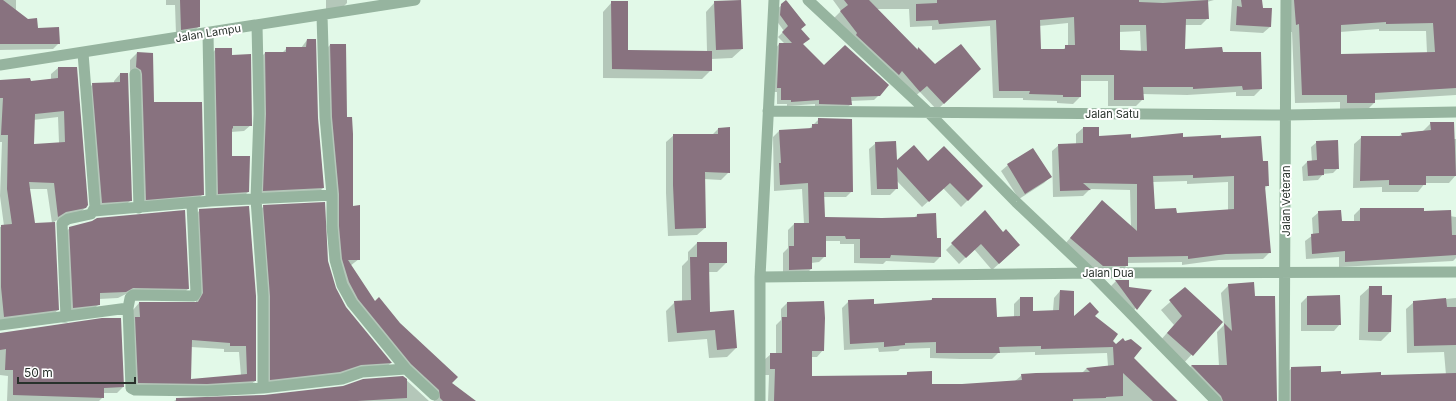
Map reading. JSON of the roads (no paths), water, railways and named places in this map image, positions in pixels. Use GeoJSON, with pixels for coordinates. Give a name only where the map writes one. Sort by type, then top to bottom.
{"type":"FeatureCollection","features":[{"type":"Feature","properties":{"kind":"street","name":"Jalan Lampu"},"geometry":{"type":"LineString","coordinates":[[0,65],[415,0]]}},
{"type":"Feature","properties":{"kind":"street"},"geometry":{"type":"LineString","coordinates":[[760,401],[760,277],[774,0]]}},
{"type":"Feature","properties":{"kind":"street"},"geometry":{"type":"LineString","coordinates":[[808,0],[929,113],[1016,202],[1091,273],[1216,401]]}},
{"type":"Feature","properties":{"kind":"street","name":"Jalan Veteran"},"geometry":{"type":"LineString","coordinates":[[1284,401],[1286,272],[1286,0]]}},
{"type":"Feature","properties":{"kind":"street"},"geometry":{"type":"LineString","coordinates":[[322,15],[325,117],[332,195],[332,226],[335,253],[342,285],[352,303],[406,369],[434,395]]}},
{"type":"Feature","properties":{"kind":"street"},"geometry":{"type":"LineString","coordinates":[[257,25],[259,114],[256,199],[263,296],[263,388]]}},
{"type":"Feature","properties":{"kind":"street"},"geometry":{"type":"LineString","coordinates":[[208,33],[211,201]]}},
{"type":"Feature","properties":{"kind":"street"},"geometry":{"type":"LineString","coordinates":[[83,53],[95,206],[94,211]]}},
{"type":"Feature","properties":{"kind":"street"},"geometry":{"type":"LineString","coordinates":[[136,74],[139,208]]}},
{"type":"Feature","properties":{"kind":"street","name":"Jalan Satu"},"geometry":{"type":"LineString","coordinates":[[768,111],[1286,115],[1456,112]]}},
{"type":"Feature","properties":{"kind":"street"},"geometry":{"type":"LineString","coordinates":[[66,317],[62,223],[68,219],[91,214],[94,211],[192,204],[211,201],[332,195]]}},
{"type":"Feature","properties":{"kind":"street"},"geometry":{"type":"LineString","coordinates":[[192,204],[196,293],[194,296],[133,295],[130,298],[128,308],[131,388],[135,390],[180,391],[263,388],[342,379],[362,372],[406,369]]}},
{"type":"Feature","properties":{"kind":"street","name":"Jalan Dua"},"geometry":{"type":"LineString","coordinates":[[760,277],[1091,273],[1456,272]]}},
{"type":"Feature","properties":{"kind":"street"},"geometry":{"type":"LineString","coordinates":[[0,325],[128,308]]}}]}
